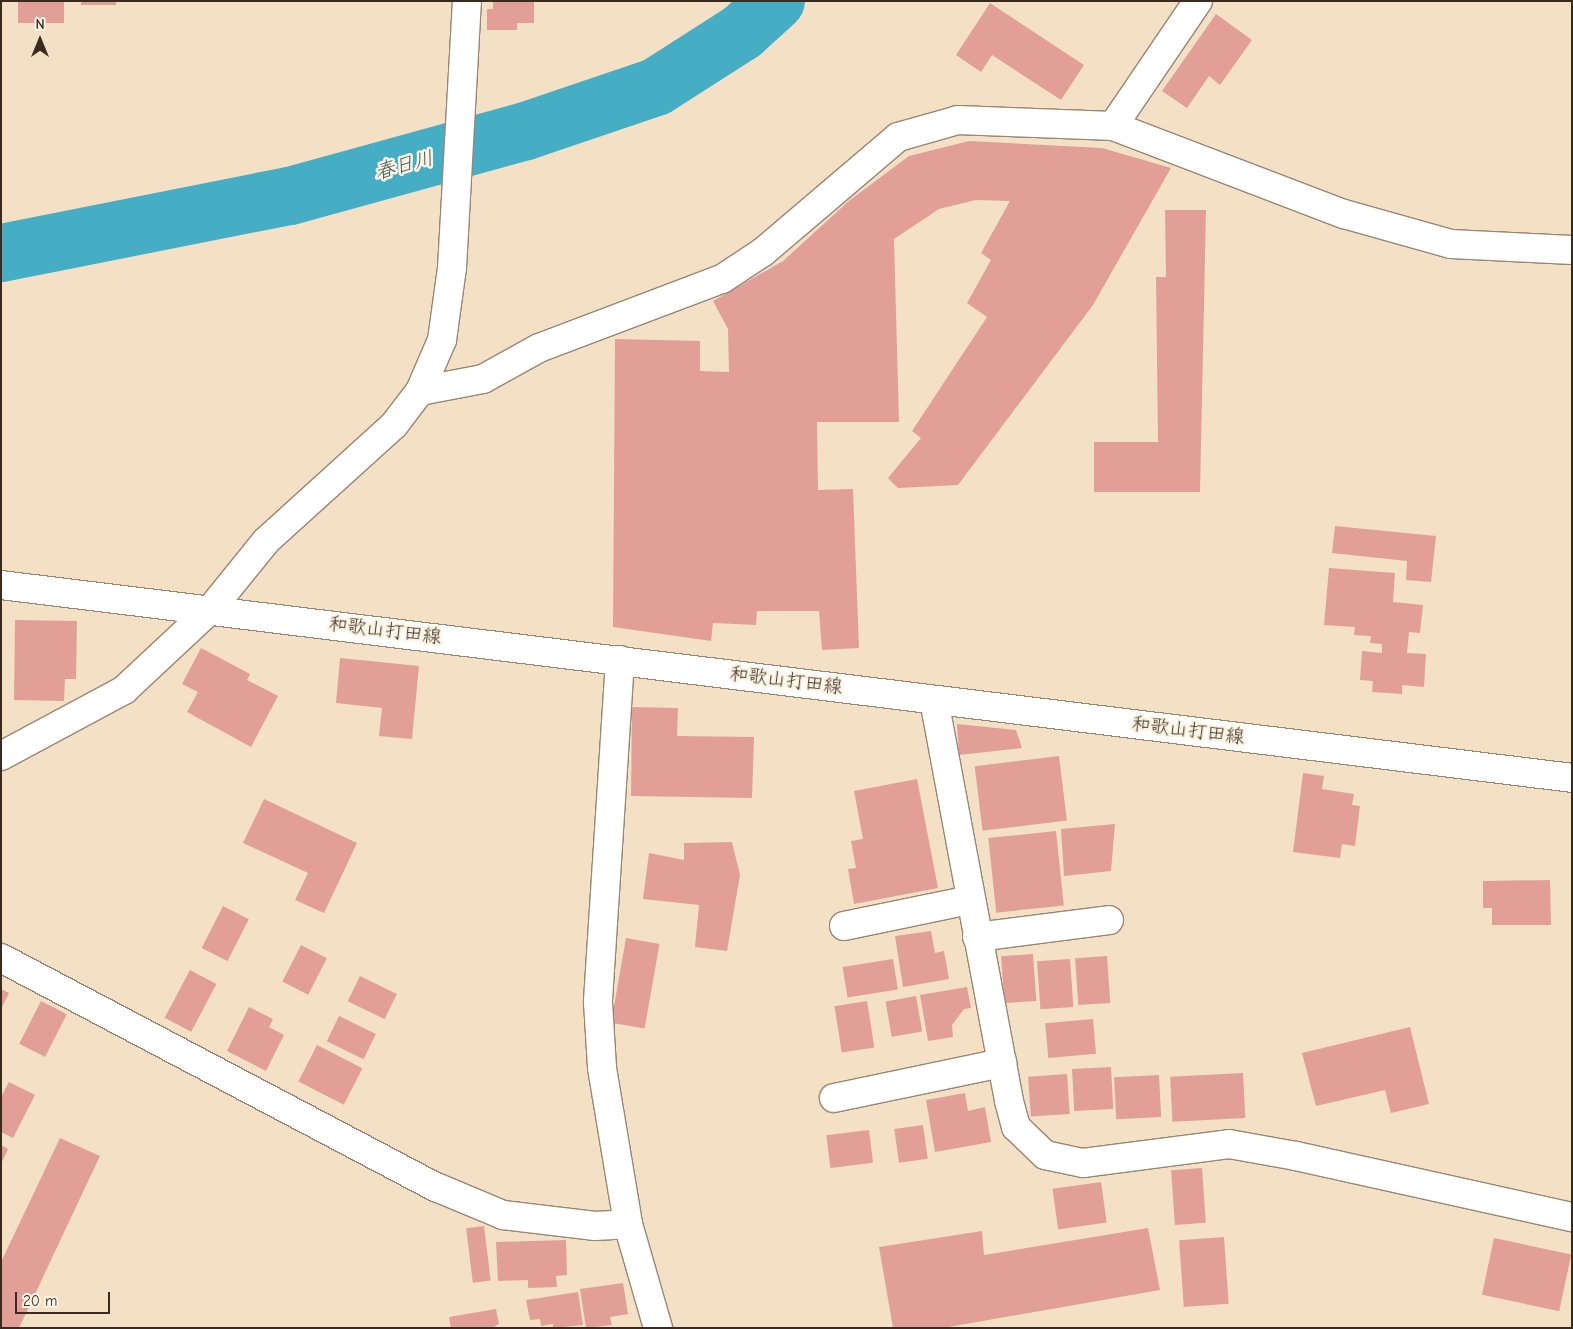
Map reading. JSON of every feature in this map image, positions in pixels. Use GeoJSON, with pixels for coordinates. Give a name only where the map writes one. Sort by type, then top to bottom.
{"type":"FeatureCollection","features":[{"type":"Feature","properties":{"kind":"street"},"geometry":{"type":"LineString","coordinates":[[1112,126],[1198,1]]}},
{"type":"Feature","properties":{"kind":"street"},"geometry":{"type":"LineString","coordinates":[[1,756],[124,690],[211,609],[266,541],[394,425],[420,391],[442,340],[452,268],[466,13]]}},
{"type":"Feature","properties":{"kind":"street"},"geometry":{"type":"LineString","coordinates":[[420,391],[483,379],[539,348],[722,279],[763,252],[898,137],[958,120],[1112,126],[1344,214],[1451,244],[1572,250]]}},
{"type":"Feature","properties":{"kind":"street","name":"和歌山打田線"},"geometry":{"type":"LineString","coordinates":[[1,585],[211,609],[1572,778]]}},
{"type":"Feature","properties":{"kind":"street"},"geometry":{"type":"LineString","coordinates":[[620,660],[598,1002],[602,1068],[628,1224],[658,1328]]}},
{"type":"Feature","properties":{"kind":"street"},"geometry":{"type":"LineString","coordinates":[[934,700],[977,937],[1016,1126],[1045,1155],[1083,1164],[1229,1144],[1296,1156],[1572,1217]]}},
{"type":"Feature","properties":{"kind":"street"},"geometry":{"type":"LineString","coordinates":[[844,926],[970,900]]}},
{"type":"Feature","properties":{"kind":"street"},"geometry":{"type":"LineString","coordinates":[[977,937],[1110,920]]}},
{"type":"Feature","properties":{"kind":"street"},"geometry":{"type":"LineString","coordinates":[[1,958],[436,1187],[503,1215],[595,1226],[628,1224]]}},
{"type":"Feature","properties":{"kind":"street"},"geometry":{"type":"LineString","coordinates":[[834,1098],[1002,1063]]}},
{"type":"Feature","properties":{"kind":"building"},"geometry":{"type":"Polygon","coordinates":[[[18,1],[64,1],[64,23],[18,23],[18,1]]]}},
{"type":"Feature","properties":{"kind":"building"},"geometry":{"type":"Polygon","coordinates":[[[81,1],[116,1],[116,5],[81,5],[81,1]]]}},
{"type":"Feature","properties":{"kind":"building"},"geometry":{"type":"Polygon","coordinates":[[[534,1],[534,23],[517,23],[517,30],[487,30],[487,9],[493,9],[493,2],[534,1]]]}},
{"type":"Feature","properties":{"kind":"building"},"geometry":{"type":"Polygon","coordinates":[[[990,3],[1084,65],[1061,100],[992,55],[981,72],[956,55],[990,3]]]}},
{"type":"Feature","properties":{"kind":"building"},"geometry":{"type":"Polygon","coordinates":[[[1216,14],[1252,40],[1220,85],[1209,76],[1187,108],[1162,91],[1216,14]]]}},
{"type":"Feature","properties":{"kind":"building"},"geometry":{"type":"Polygon","coordinates":[[[969,141],[1102,148],[1171,168],[1093,305],[958,485],[898,488],[888,478],[921,438],[912,431],[987,317],[967,303],[991,260],[981,253],[1010,201],[976,200],[939,209],[894,239],[899,422],[817,422],[818,490],[853,489],[859,648],[822,650],[819,611],[757,611],[756,625],[713,623],[711,641],[613,627],[615,339],[700,341],[700,371],[729,372],[728,329],[713,301],[783,261],[850,200],[909,156],[969,141]]]}},
{"type":"Feature","properties":{"kind":"building"},"geometry":{"type":"Polygon","coordinates":[[[1165,210],[1206,210],[1200,492],[1094,492],[1094,442],[1158,442],[1156,277],[1166,277],[1165,210]]]}},
{"type":"Feature","properties":{"kind":"building"},"geometry":{"type":"Polygon","coordinates":[[[1335,526],[1436,536],[1431,582],[1406,580],[1407,561],[1332,553],[1335,526]]]}},
{"type":"Feature","properties":{"kind":"building"},"geometry":{"type":"Polygon","coordinates":[[[1329,568],[1395,573],[1393,602],[1423,605],[1420,633],[1409,632],[1407,653],[1426,654],[1424,687],[1402,685],[1402,694],[1372,692],[1373,681],[1360,680],[1362,651],[1382,653],[1382,644],[1370,643],[1371,636],[1354,635],[1355,627],[1324,625],[1329,568]]]}},
{"type":"Feature","properties":{"kind":"building"},"geometry":{"type":"Polygon","coordinates":[[[15,620],[77,621],[76,679],[65,679],[64,701],[14,700],[15,620]]]}},
{"type":"Feature","properties":{"kind":"building"},"geometry":{"type":"Polygon","coordinates":[[[201,648],[250,674],[247,680],[278,696],[251,747],[187,712],[198,692],[182,684],[201,648]]]}},
{"type":"Feature","properties":{"kind":"building"},"geometry":{"type":"Polygon","coordinates":[[[340,658],[419,666],[412,739],[379,736],[382,708],[336,703],[340,658]]]}},
{"type":"Feature","properties":{"kind":"building"},"geometry":{"type":"Polygon","coordinates":[[[632,707],[678,708],[677,736],[754,737],[752,798],[631,796],[632,707]]]}},
{"type":"Feature","properties":{"kind":"building"},"geometry":{"type":"Polygon","coordinates":[[[957,724],[1016,730],[1022,748],[959,755],[957,724]]]}},
{"type":"Feature","properties":{"kind":"building"},"geometry":{"type":"Polygon","coordinates":[[[1059,756],[1067,821],[983,831],[975,766],[1059,756]]]}},
{"type":"Feature","properties":{"kind":"building"},"geometry":{"type":"Polygon","coordinates":[[[1303,773],[1324,776],[1322,789],[1354,794],[1352,805],[1360,806],[1355,846],[1342,844],[1340,858],[1293,852],[1303,773]]]}},
{"type":"Feature","properties":{"kind":"building"},"geometry":{"type":"Polygon","coordinates":[[[917,779],[938,888],[854,904],[848,869],[856,868],[851,841],[863,839],[854,791],[917,779]]]}},
{"type":"Feature","properties":{"kind":"building"},"geometry":{"type":"Polygon","coordinates":[[[264,799],[357,843],[324,913],[295,900],[308,873],[243,843],[264,799]]]}},
{"type":"Feature","properties":{"kind":"building"},"geometry":{"type":"Polygon","coordinates":[[[1115,824],[1111,871],[1064,876],[1061,829],[1115,824]]]}},
{"type":"Feature","properties":{"kind":"building"},"geometry":{"type":"Polygon","coordinates":[[[1056,831],[1064,906],[996,913],[988,838],[1056,831]]]}},
{"type":"Feature","properties":{"kind":"building"},"geometry":{"type":"Polygon","coordinates":[[[732,842],[740,875],[727,951],[695,947],[699,905],[643,899],[649,853],[684,860],[684,843],[732,842]]]}},
{"type":"Feature","properties":{"kind":"building"},"geometry":{"type":"Polygon","coordinates":[[[1550,880],[1551,925],[1492,925],[1492,908],[1483,908],[1483,881],[1550,880]]]}},
{"type":"Feature","properties":{"kind":"building"},"geometry":{"type":"Polygon","coordinates":[[[223,906],[249,919],[228,961],[202,948],[223,906]]]}},
{"type":"Feature","properties":{"kind":"building"},"geometry":{"type":"Polygon","coordinates":[[[931,931],[935,953],[944,951],[949,979],[903,987],[895,936],[931,931]]]}},
{"type":"Feature","properties":{"kind":"building"},"geometry":{"type":"Polygon","coordinates":[[[626,938],[659,944],[645,1029],[611,1023],[626,938]]]}},
{"type":"Feature","properties":{"kind":"building"},"geometry":{"type":"Polygon","coordinates":[[[301,945],[327,958],[308,995],[282,982],[301,945]]]}},
{"type":"Feature","properties":{"kind":"building"},"geometry":{"type":"Polygon","coordinates":[[[1033,954],[1036,1001],[1004,1003],[1001,956],[1033,954]]]}},
{"type":"Feature","properties":{"kind":"building"},"geometry":{"type":"Polygon","coordinates":[[[1107,956],[1110,1003],[1078,1005],[1075,958],[1107,956]]]}},
{"type":"Feature","properties":{"kind":"building"},"geometry":{"type":"Polygon","coordinates":[[[893,959],[898,990],[847,998],[843,967],[893,959]]]}},
{"type":"Feature","properties":{"kind":"building"},"geometry":{"type":"Polygon","coordinates":[[[1070,959],[1073,1007],[1040,1009],[1037,961],[1070,959]]]}},
{"type":"Feature","properties":{"kind":"building"},"geometry":{"type":"Polygon","coordinates":[[[190,970],[216,984],[191,1032],[165,1018],[190,970]]]}},
{"type":"Feature","properties":{"kind":"building"},"geometry":{"type":"Polygon","coordinates":[[[360,976],[397,994],[385,1019],[348,1001],[360,976]]]}},
{"type":"Feature","properties":{"kind":"building"},"geometry":{"type":"Polygon","coordinates":[[[967,987],[971,1008],[964,1009],[952,1025],[953,1037],[928,1041],[920,995],[967,987]]]}},
{"type":"Feature","properties":{"kind":"building"},"geometry":{"type":"Polygon","coordinates":[[[1,989],[9,993],[1,1009],[1,989]]]}},
{"type":"Feature","properties":{"kind":"building"},"geometry":{"type":"Polygon","coordinates":[[[916,996],[922,1031],[892,1037],[885,1001],[916,996]]]}},
{"type":"Feature","properties":{"kind":"building"},"geometry":{"type":"Polygon","coordinates":[[[41,1001],[67,1014],[45,1057],[19,1044],[41,1001]]]}},
{"type":"Feature","properties":{"kind":"building"},"geometry":{"type":"Polygon","coordinates":[[[867,1001],[874,1047],[842,1053],[834,1006],[867,1001]]]}},
{"type":"Feature","properties":{"kind":"building"},"geometry":{"type":"Polygon","coordinates":[[[249,1007],[273,1019],[269,1027],[284,1035],[266,1071],[227,1051],[249,1007]]]}},
{"type":"Feature","properties":{"kind":"building"},"geometry":{"type":"Polygon","coordinates":[[[339,1016],[376,1034],[364,1059],[327,1041],[339,1016]]]}},
{"type":"Feature","properties":{"kind":"building"},"geometry":{"type":"Polygon","coordinates":[[[1093,1019],[1096,1054],[1048,1058],[1045,1023],[1093,1019]]]}},
{"type":"Feature","properties":{"kind":"building"},"geometry":{"type":"Polygon","coordinates":[[[1410,1027],[1429,1104],[1391,1113],[1385,1090],[1316,1106],[1302,1053],[1410,1027]]]}},
{"type":"Feature","properties":{"kind":"building"},"geometry":{"type":"Polygon","coordinates":[[[317,1045],[362,1068],[344,1105],[298,1082],[317,1045]]]}},
{"type":"Feature","properties":{"kind":"building"},"geometry":{"type":"Polygon","coordinates":[[[1111,1067],[1113,1109],[1074,1111],[1072,1069],[1111,1067]]]}},
{"type":"Feature","properties":{"kind":"building"},"geometry":{"type":"Polygon","coordinates":[[[1243,1073],[1245,1118],[1172,1122],[1170,1077],[1243,1073]]]}},
{"type":"Feature","properties":{"kind":"building"},"geometry":{"type":"Polygon","coordinates":[[[1067,1074],[1070,1114],[1031,1117],[1028,1077],[1067,1074]]]}},
{"type":"Feature","properties":{"kind":"building"},"geometry":{"type":"Polygon","coordinates":[[[1159,1075],[1161,1117],[1116,1119],[1114,1077],[1159,1075]]]}},
{"type":"Feature","properties":{"kind":"building"},"geometry":{"type":"Polygon","coordinates":[[[9,1082],[35,1095],[13,1138],[1,1132],[1,1097],[9,1082]]]}},
{"type":"Feature","properties":{"kind":"building"},"geometry":{"type":"Polygon","coordinates":[[[965,1093],[968,1111],[985,1107],[991,1142],[935,1152],[926,1100],[965,1093]]]}},
{"type":"Feature","properties":{"kind":"building"},"geometry":{"type":"Polygon","coordinates":[[[923,1125],[928,1159],[899,1163],[894,1129],[923,1125]]]}},
{"type":"Feature","properties":{"kind":"building"},"geometry":{"type":"Polygon","coordinates":[[[869,1130],[873,1163],[830,1168],[826,1135],[869,1130]]]}},
{"type":"Feature","properties":{"kind":"building"},"geometry":{"type":"Polygon","coordinates":[[[60,1138],[100,1156],[19,1328],[1,1328],[1,1262],[60,1138]]]}},
{"type":"Feature","properties":{"kind":"building"},"geometry":{"type":"Polygon","coordinates":[[[1,1145],[8,1149],[1,1164],[1,1145]]]}},
{"type":"Feature","properties":{"kind":"building"},"geometry":{"type":"Polygon","coordinates":[[[1202,1168],[1206,1223],[1175,1225],[1171,1170],[1202,1168]]]}},
{"type":"Feature","properties":{"kind":"building"},"geometry":{"type":"Polygon","coordinates":[[[1101,1182],[1107,1223],[1058,1229],[1052,1189],[1101,1182]]]}},
{"type":"Feature","properties":{"kind":"building"},"geometry":{"type":"Polygon","coordinates":[[[484,1226],[491,1281],[473,1283],[466,1228],[484,1226]]]}},
{"type":"Feature","properties":{"kind":"building"},"geometry":{"type":"Polygon","coordinates":[[[1148,1228],[1160,1290],[943,1328],[893,1328],[879,1247],[982,1231],[984,1255],[1148,1228]]]}},
{"type":"Feature","properties":{"kind":"building"},"geometry":{"type":"Polygon","coordinates":[[[1224,1237],[1229,1304],[1184,1307],[1179,1240],[1224,1237]]]}},
{"type":"Feature","properties":{"kind":"building"},"geometry":{"type":"Polygon","coordinates":[[[1494,1238],[1571,1254],[1559,1311],[1482,1295],[1494,1238]]]}},
{"type":"Feature","properties":{"kind":"building"},"geometry":{"type":"Polygon","coordinates":[[[566,1240],[567,1275],[556,1276],[557,1287],[528,1288],[528,1280],[498,1281],[496,1242],[566,1240]]]}},
{"type":"Feature","properties":{"kind":"building"},"geometry":{"type":"Polygon","coordinates":[[[623,1283],[628,1314],[610,1317],[612,1325],[586,1328],[580,1289],[623,1283]]]}},
{"type":"Feature","properties":{"kind":"building"},"geometry":{"type":"Polygon","coordinates":[[[578,1292],[583,1325],[553,1328],[553,1324],[541,1326],[540,1319],[530,1320],[526,1300],[578,1292]]]}},
{"type":"Feature","properties":{"kind":"building"},"geometry":{"type":"Polygon","coordinates":[[[496,1309],[499,1324],[492,1328],[451,1328],[449,1317],[496,1309]]]}},
{"type":"Feature","properties":{"kind":"waterway","name":"春日川"},"geometry":{"type":"LineString","coordinates":[[1,253],[290,196],[526,131],[656,87],[742,32],[776,1]]}}]}
